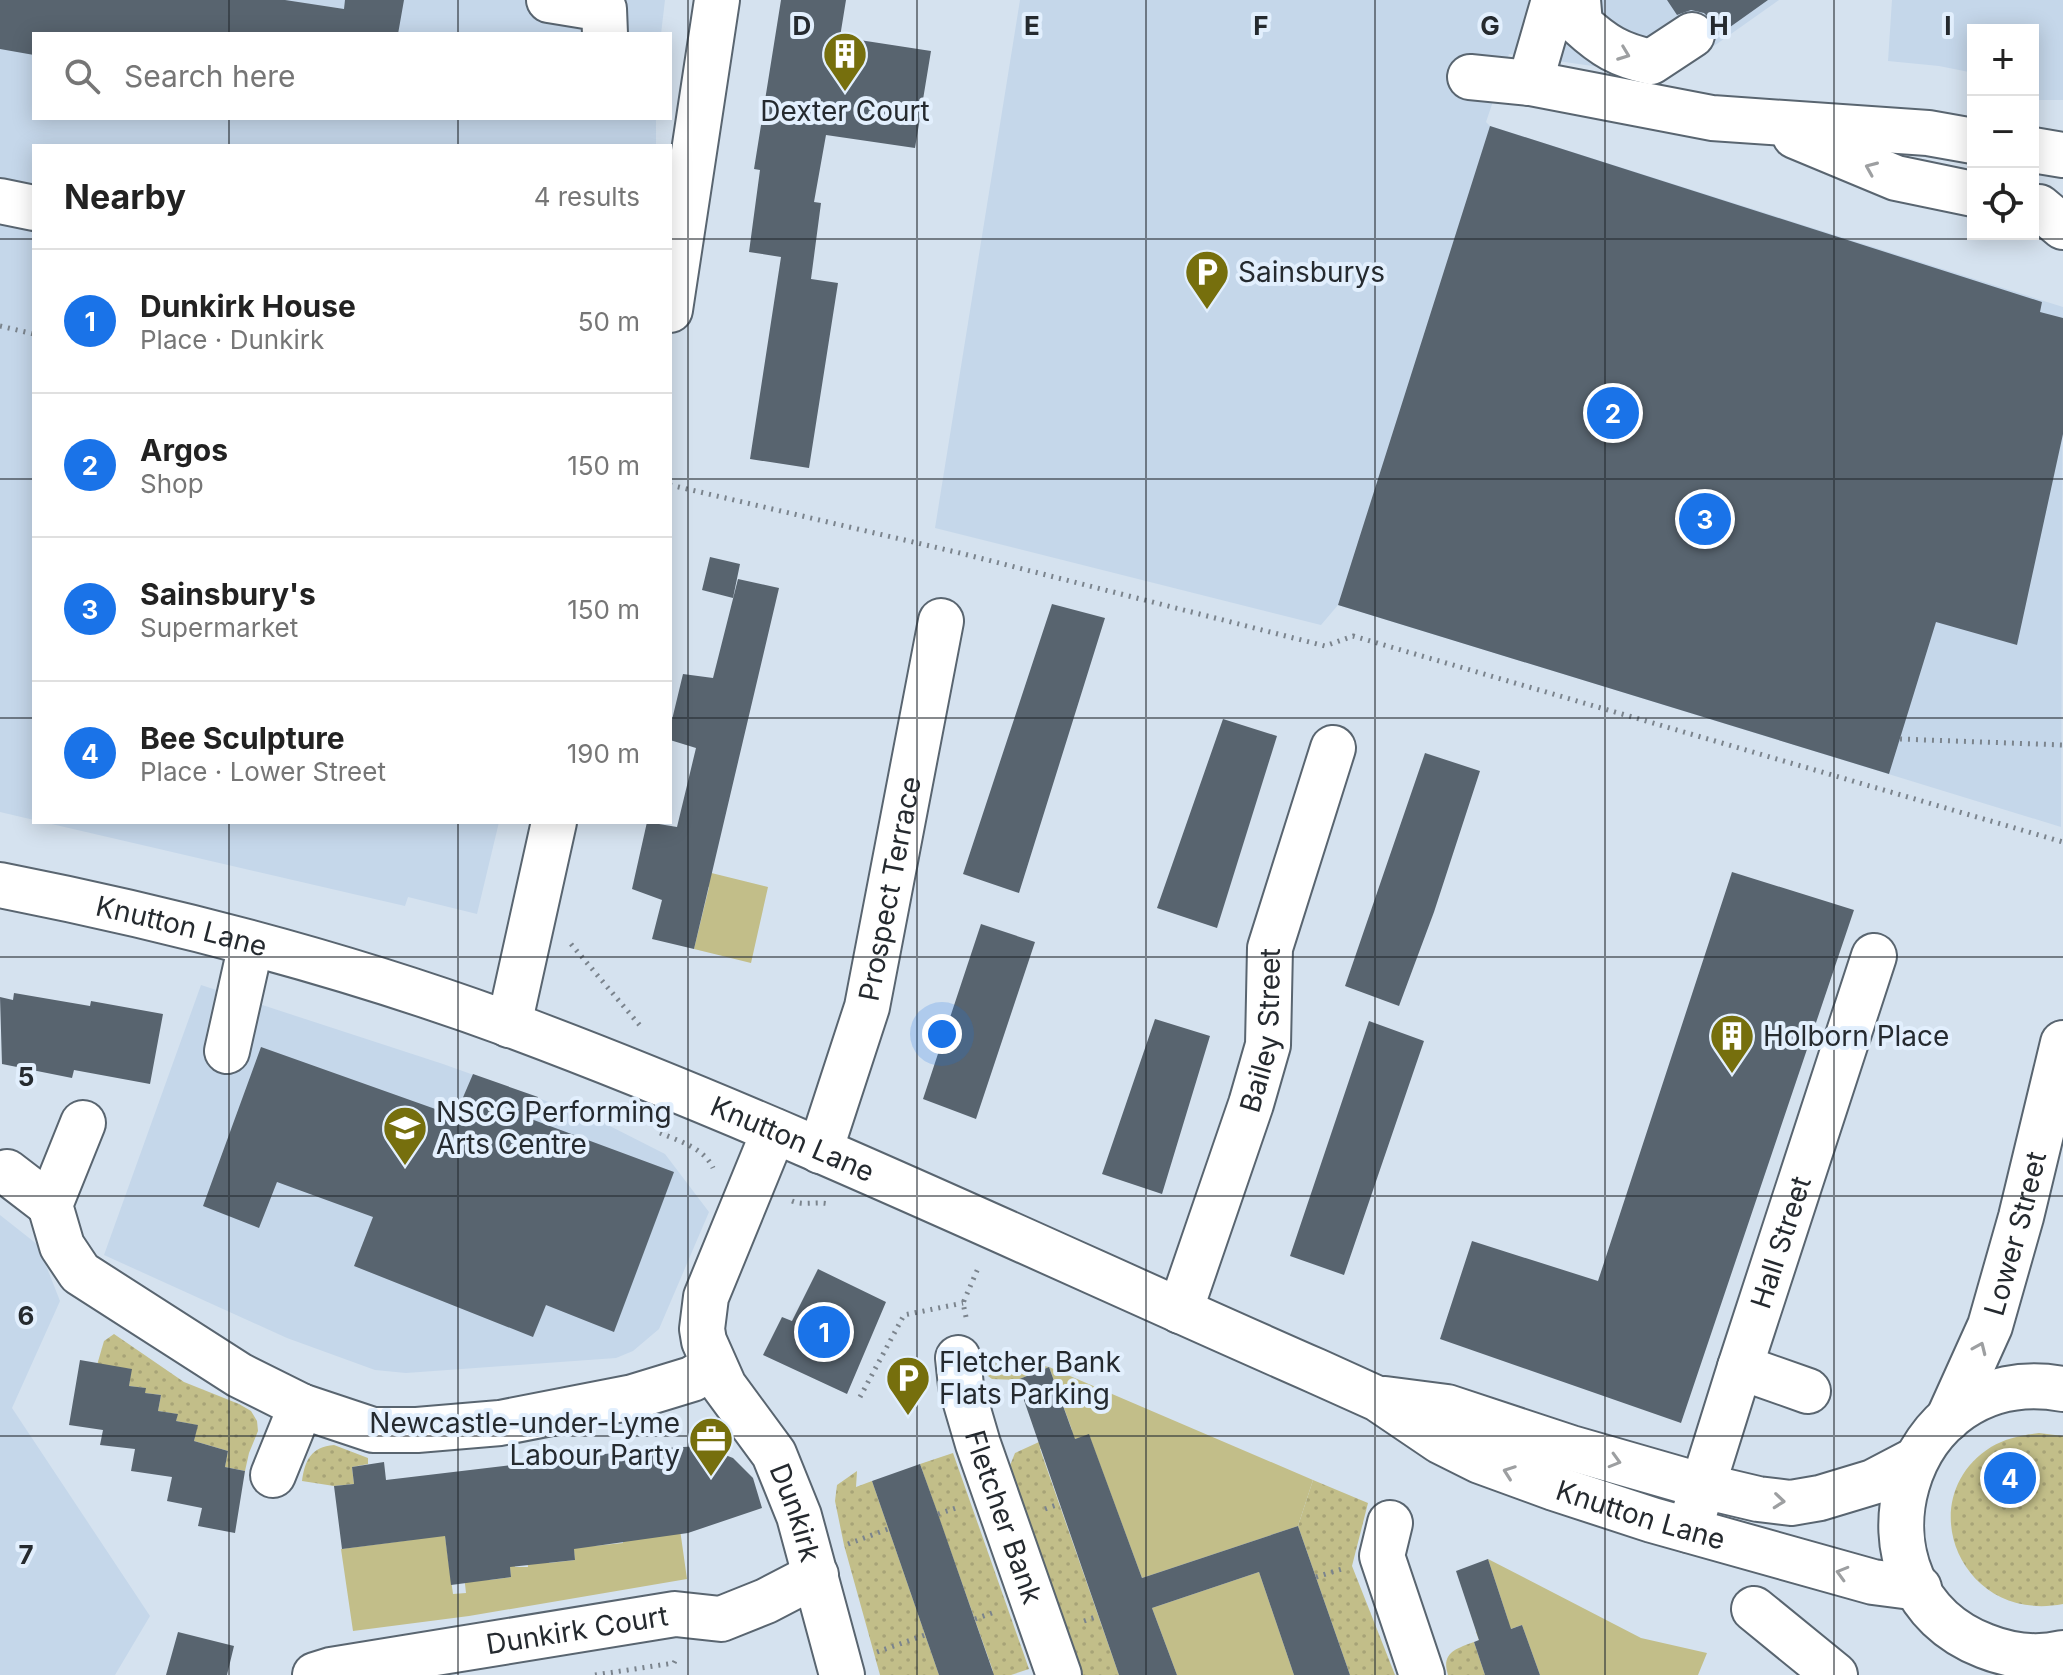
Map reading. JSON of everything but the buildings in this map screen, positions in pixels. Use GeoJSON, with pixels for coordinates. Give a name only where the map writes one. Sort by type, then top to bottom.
{"type":"FeatureCollection","features":[{"type":"Feature","properties":{"kind":"main road"},"geometry":{"type":"LineString","coordinates":[[549,0],[604,14]]}},
{"type":"Feature","properties":{"kind":"main road"},"geometry":{"type":"LineString","coordinates":[[672,287],[688,79],[717,0]]}},
{"type":"Feature","properties":{"kind":"main road"},"geometry":{"type":"LineString","coordinates":[[1530,83],[1554,0]]}},
{"type":"Feature","properties":{"kind":"main road"},"geometry":{"type":"LineString","coordinates":[[1578,0],[1580,24],[1600,42],[1622,55],[1651,62],[1692,35]]}},
{"type":"Feature","properties":{"kind":"main road"},"geometry":{"type":"LineString","coordinates":[[1470,77],[1530,83],[1712,118],[1928,133],[1967,140]]}},
{"type":"Feature","properties":{"kind":"main road"},"geometry":{"type":"LineString","coordinates":[[1760,122],[1896,178],[1967,193]]}},
{"type":"Feature","properties":{"kind":"main road"},"geometry":{"type":"LineString","coordinates":[[1921,183],[1928,133]]}},
{"type":"Feature","properties":{"kind":"main road"},"geometry":{"type":"LineString","coordinates":[[2039,151],[2063,155]]}},
{"type":"Feature","properties":{"kind":"main road"},"geometry":{"type":"LineString","coordinates":[[0,201],[32,208]]}},
{"type":"Feature","properties":{"kind":"main road","name":"Prospect Terrace"},"geometry":{"type":"LineString","coordinates":[[820,1151],[867,1007],[941,621]]}},
{"type":"Feature","properties":{"kind":"main road","name":"Bailey Street"},"geometry":{"type":"LineString","coordinates":[[1180,1311],[1268,1045],[1270,948],[1333,748]]}},
{"type":"Feature","properties":{"kind":"main road"},"geometry":{"type":"LineString","coordinates":[[509,1025],[554,824]]}},
{"type":"Feature","properties":{"kind":"main road","name":"Knutton Lane"},"geometry":{"type":"LineString","coordinates":[[0,885],[133,913],[251,944],[341,969],[509,1025],[774,1131],[1378,1399],[1440,1441],[1480,1461],[1600,1504],[1926,1599]]}},
{"type":"Feature","properties":{"kind":"main road"},"geometry":{"type":"LineString","coordinates":[[227,1051],[251,944]]}},
{"type":"Feature","properties":{"kind":"main road","name":"Hall Street"},"geometry":{"type":"LineString","coordinates":[[1689,1530],[1874,956]]}},
{"type":"Feature","properties":{"kind":"main road","name":"Lower Street"},"geometry":{"type":"LineString","coordinates":[[1948,1419],[1990,1326],[2021,1217],[2063,1043]]}},
{"type":"Feature","properties":{"kind":"main road"},"geometry":{"type":"LineString","coordinates":[[50,1205],[83,1123]]}},
{"type":"Feature","properties":{"kind":"main road","name":"Dunkirk"},"geometry":{"type":"LineString","coordinates":[[774,1131],[706,1297],[702,1329],[704,1341],[724,1386],[774,1454],[799,1516],[842,1675]]}},
{"type":"Feature","properties":{"kind":"main road"},"geometry":{"type":"LineString","coordinates":[[7,1172],[50,1205],[62,1246],[80,1273],[239,1375],[301,1406],[373,1430],[417,1430],[500,1423],[633,1397],[692,1379],[714,1366]]}},
{"type":"Feature","properties":{"kind":"main road","name":"Fletcher Bank"},"geometry":{"type":"LineString","coordinates":[[958,1358],[961,1386],[978,1444],[1059,1675]]}},
{"type":"Feature","properties":{"kind":"main road"},"geometry":{"type":"LineString","coordinates":[[1740,1367],[1808,1391]]}},
{"type":"Feature","properties":{"kind":"main road"},"geometry":{"type":"LineString","coordinates":[[1967,1675],[1907,1564],[1901,1512],[1905,1485],[1915,1460],[1929,1438],[1969,1403],[2020,1386],[2063,1389]]}},
{"type":"Feature","properties":{"kind":"main road","name":"Knutton Lane"},"geometry":{"type":"LineString","coordinates":[[1378,1399],[1447,1407],[1571,1448],[1703,1486],[1791,1503],[1873,1482],[1915,1460]]}},
{"type":"Feature","properties":{"kind":"main road"},"geometry":{"type":"LineString","coordinates":[[273,1475],[301,1406]]}},
{"type":"Feature","properties":{"kind":"main road"},"geometry":{"type":"LineString","coordinates":[[1390,1523],[1382,1556],[1422,1675]]}},
{"type":"Feature","properties":{"kind":"main road","name":"Dunkirk Court"},"geometry":{"type":"LineString","coordinates":[[323,1672],[675,1614],[721,1619],[766,1601],[816,1575]]}},
{"type":"Feature","properties":{"kind":"main road"},"geometry":{"type":"LineString","coordinates":[[1926,1599],[1953,1629],[1976,1643],[2001,1652],[2027,1656],[2063,1653]]}},
{"type":"Feature","properties":{"kind":"main road"},"geometry":{"type":"LineString","coordinates":[[1754,1609],[1835,1675]]}},
{"type":"Feature","properties":{"kind":"path"},"geometry":{"type":"LineString","coordinates":[[0,326],[32,334]]}},
{"type":"Feature","properties":{"kind":"path"},"geometry":{"type":"LineString","coordinates":[[672,485],[960,553],[1325,646],[1353,636],[2063,842]]}},
{"type":"Feature","properties":{"kind":"path"},"geometry":{"type":"LineString","coordinates":[[1900,739],[2063,745]]}},
{"type":"Feature","properties":{"kind":"path"},"geometry":{"type":"LineString","coordinates":[[531,924],[559,930],[644,1030]]}},
{"type":"Feature","properties":{"kind":"path"},"geometry":{"type":"LineString","coordinates":[[652,1130],[695,1148],[714,1169]]}},
{"type":"Feature","properties":{"kind":"path"},"geometry":{"type":"LineString","coordinates":[[958,1358],[972,1358],[963,1303],[997,1228]]}},
{"type":"Feature","properties":{"kind":"path"},"geometry":{"type":"LineString","coordinates":[[860,1397],[904,1315],[963,1303]]}},
{"type":"Feature","properties":{"kind":"shaded area"},"geometry":{"type":"Polygon","coordinates":[[[0,0],[665,0],[661,32],[32,32],[32,120],[656,120],[656,144],[32,144],[32,820],[0,812],[0,0]]]}},
{"type":"Feature","properties":{"kind":"shaded area"},"geometry":{"type":"Polygon","coordinates":[[[1020,0],[1779,0],[1670,77],[1509,54],[1486,122],[1490,126],[2063,307],[2061,827],[1338,605],[1321,625],[935,528],[1020,0]]]}},
{"type":"Feature","properties":{"kind":"shaded area"},"geometry":{"type":"Polygon","coordinates":[[[1892,0],[2063,0],[2063,100],[2039,100],[2039,24],[1967,24],[1967,72],[1888,61],[1892,0]]]}},
{"type":"Feature","properties":{"kind":"shaded area"},"geometry":{"type":"Polygon","coordinates":[[[52,824],[499,824],[477,914],[408,897],[405,906],[52,824]]]}},
{"type":"Feature","properties":{"kind":"shaded area"},"geometry":{"type":"Polygon","coordinates":[[[671,863],[768,887],[751,963],[694,949],[709,887],[668,877],[671,863]]]}},
{"type":"Feature","properties":{"kind":"shaded area","name":"NSCG Performing Arts Centre"},"geometry":{"type":"Polygon","coordinates":[[[201,985],[443,1064],[596,1119],[665,1154],[709,1212],[659,1329],[633,1351],[616,1358],[406,1373],[375,1370],[287,1338],[104,1255],[201,985]]]}},
{"type":"Feature","properties":{"kind":"shaded area"},"geometry":{"type":"Polygon","coordinates":[[[0,1215],[38,1245],[60,1301],[12,1408],[150,1616],[115,1675],[0,1675],[0,1215]]]}},
{"type":"Feature","properties":{"kind":"shaded area"},"geometry":{"type":"Polygon","coordinates":[[[114,1334],[184,1382],[251,1411],[258,1431],[245,1471],[225,1467],[228,1451],[194,1441],[197,1425],[176,1421],[177,1414],[158,1411],[161,1395],[145,1393],[145,1388],[129,1386],[131,1369],[97,1365],[104,1341],[114,1334]]]}},
{"type":"Feature","properties":{"kind":"shaded area"},"geometry":{"type":"Polygon","coordinates":[[[976,1351],[1049,1367],[1017,1380],[992,1379],[976,1367],[976,1351]]]}},
{"type":"Feature","properties":{"kind":"shaded area"},"geometry":{"type":"Polygon","coordinates":[[[1049,1367],[1313,1480],[1298,1526],[1142,1578],[1089,1435],[1040,1449],[1039,1442],[1072,1430],[1049,1367]]]}},
{"type":"Feature","properties":{"kind":"shaded area"},"geometry":{"type":"Polygon","coordinates":[[[2039,1433],[2063,1436],[2063,1604],[2027,1605],[1997,1595],[1974,1577],[1958,1552],[1951,1524],[1954,1496],[1967,1469],[1997,1444],[2014,1437],[2039,1433]]]}},
{"type":"Feature","properties":{"kind":"shaded area"},"geometry":{"type":"Polygon","coordinates":[[[1039,1442],[1119,1675],[1081,1675],[1009,1468],[1015,1453],[1039,1442]]]}},
{"type":"Feature","properties":{"kind":"shaded area"},"geometry":{"type":"Polygon","coordinates":[[[334,1445],[368,1458],[368,1464],[352,1467],[354,1484],[334,1486],[302,1481],[310,1456],[326,1446],[334,1445]]]}},
{"type":"Feature","properties":{"kind":"shaded area"},"geometry":{"type":"Polygon","coordinates":[[[953,1453],[1029,1669],[1011,1675],[983,1675],[993,1671],[920,1464],[953,1453]]]}},
{"type":"Feature","properties":{"kind":"shaded area"},"geometry":{"type":"Polygon","coordinates":[[[857,1471],[856,1487],[872,1481],[939,1675],[880,1675],[835,1501],[837,1485],[857,1471]]]}},
{"type":"Feature","properties":{"kind":"shaded area"},"geometry":{"type":"Polygon","coordinates":[[[405,1478],[444,1529],[453,1594],[466,1593],[464,1575],[490,1580],[511,1577],[505,1521],[511,1519],[515,1567],[528,1567],[524,1518],[544,1517],[549,1563],[575,1560],[570,1514],[590,1511],[594,1546],[623,1543],[620,1507],[676,1501],[687,1579],[469,1616],[353,1631],[341,1549],[411,1540],[405,1478]]]}},
{"type":"Feature","properties":{"kind":"shaded area"},"geometry":{"type":"Polygon","coordinates":[[[1313,1480],[1368,1503],[1352,1566],[1395,1675],[1350,1675],[1298,1526],[1313,1480]]]}},
{"type":"Feature","properties":{"kind":"shaded area"},"geometry":{"type":"Polygon","coordinates":[[[1488,1559],[1641,1638],[1707,1653],[1698,1675],[1540,1675],[1522,1625],[1479,1640],[1476,1632],[1508,1620],[1488,1559]]]}},
{"type":"Feature","properties":{"kind":"shaded area"},"geometry":{"type":"Polygon","coordinates":[[[1259,1572],[1294,1675],[1177,1675],[1152,1608],[1259,1572]]]}},
{"type":"Feature","properties":{"kind":"shaded area"},"geometry":{"type":"Polygon","coordinates":[[[1474,1642],[1485,1675],[1448,1675],[1446,1662],[1451,1653],[1474,1642]]]}},
{"type":"Feature","properties":{"kind":"place","name":"Dexter Court"},"geometry":{"type":"Point","coordinates":[845,93]}},
{"type":"Feature","properties":{"kind":"place","name":"Sainsburys"},"geometry":{"type":"Point","coordinates":[1207,311]}},
{"type":"Feature","properties":{"kind":"place","name":"Argos"},"geometry":{"type":"Point","coordinates":[1613,413]}},
{"type":"Feature","properties":{"kind":"place","name":"Sainsbury's"},"geometry":{"type":"Point","coordinates":[1705,519]}},
{"type":"Feature","properties":{"kind":"place","name":"Holborn Place"},"geometry":{"type":"Point","coordinates":[1732,1075]}},
{"type":"Feature","properties":{"kind":"place","name":"NSCG Performing Arts Centre"},"geometry":{"type":"Point","coordinates":[405,1167]}},
{"type":"Feature","properties":{"kind":"place","name":"Dunkirk House"},"geometry":{"type":"Point","coordinates":[824,1332]}},
{"type":"Feature","properties":{"kind":"place","name":"Fletcher Bank Flats Parking"},"geometry":{"type":"Point","coordinates":[908,1417]}},
{"type":"Feature","properties":{"kind":"place","name":"Newcastle-under-Lyme Labour Party"},"geometry":{"type":"Point","coordinates":[711,1478]}},
{"type":"Feature","properties":{"kind":"place","name":"Bee Sculpture"},"geometry":{"type":"Point","coordinates":[2010,1478]}}]}
